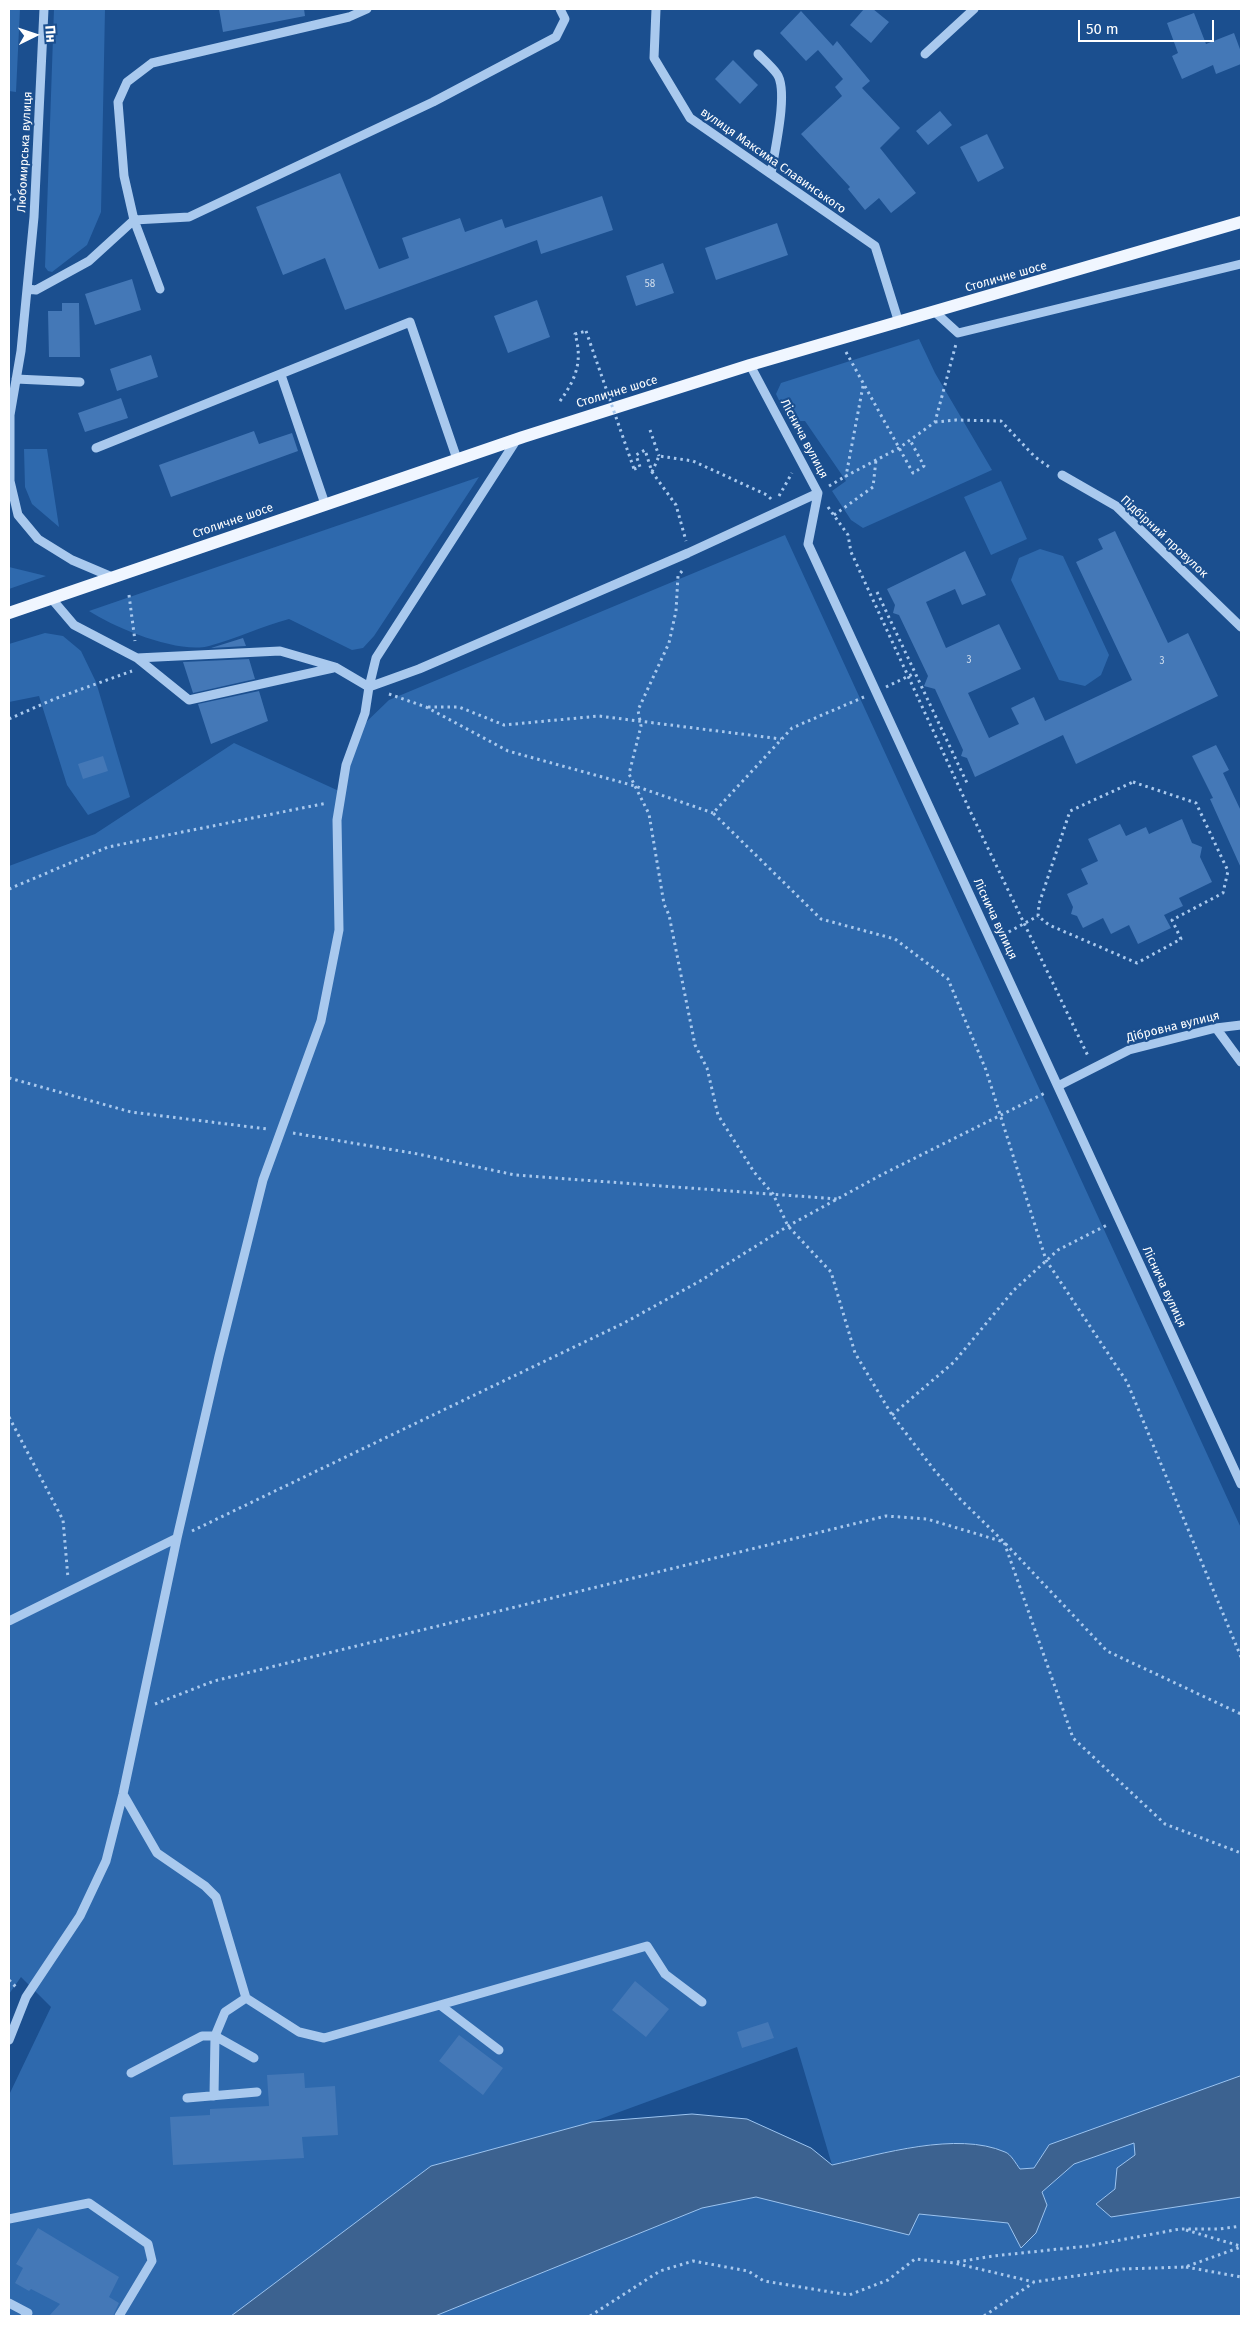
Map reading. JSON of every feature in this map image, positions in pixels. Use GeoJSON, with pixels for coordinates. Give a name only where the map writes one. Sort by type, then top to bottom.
{"type":"FeatureCollection","features":[{"type":"Feature","properties":{"kind":"main road","name":"Столичне шосе"},"geometry":{"type":"LineString","coordinates":[[9,613],[517,438],[750,365],[1241,222]]}},
{"type":"Feature","properties":{"kind":"street","name":"Любомирська вулиця"},"geometry":{"type":"LineString","coordinates":[[44,9],[34,217],[27,289],[10,417],[10,481],[18,515],[38,539],[72,560],[112,577]]}},
{"type":"Feature","properties":{"kind":"street"},"geometry":{"type":"LineString","coordinates":[[160,289],[134,220],[124,176],[118,102],[127,82],[152,63],[349,17],[367,9]]}},
{"type":"Feature","properties":{"kind":"street"},"geometry":{"type":"LineString","coordinates":[[27,289],[36,290],[89,261],[134,220],[188,217],[433,102],[556,37],[565,19],[560,9]]}},
{"type":"Feature","properties":{"kind":"street","name":"вулиця Максима Славинського"},"geometry":{"type":"LineString","coordinates":[[656,9],[654,58],[690,118],[874,246],[899,322]]}},
{"type":"Feature","properties":{"kind":"street"},"geometry":{"type":"LineString","coordinates":[[925,54],[974,9]]}},
{"type":"Feature","properties":{"kind":"street"},"geometry":{"type":"LineString","coordinates":[[758,54],[778,74],[780,82],[781,104],[770,174]]}},
{"type":"Feature","properties":{"kind":"street"},"geometry":{"type":"LineString","coordinates":[[935,312],[958,333],[1241,264]]}},
{"type":"Feature","properties":{"kind":"street"},"geometry":{"type":"LineString","coordinates":[[96,448],[410,322],[457,459]]}},
{"type":"Feature","properties":{"kind":"street","name":"Ліснича вулиця"},"geometry":{"type":"LineString","coordinates":[[750,365],[818,492],[808,544],[1241,1484]]}},
{"type":"Feature","properties":{"kind":"street"},"geometry":{"type":"LineString","coordinates":[[281,375],[325,504]]}},
{"type":"Feature","properties":{"kind":"street"},"geometry":{"type":"LineString","coordinates":[[16,379],[80,382]]}},
{"type":"Feature","properties":{"kind":"street"},"geometry":{"type":"LineString","coordinates":[[9,2040],[26,1997],[80,1916],[106,1861],[123,1794],[177,1538],[262,1180],[321,1021],[340,930],[337,820],[346,764],[365,713],[376,658],[517,438]]}},
{"type":"Feature","properties":{"kind":"street","name":"Підбірний провулок"},"geometry":{"type":"LineString","coordinates":[[1062,475],[1116,506],[1241,627]]}},
{"type":"Feature","properties":{"kind":"street"},"geometry":{"type":"LineString","coordinates":[[136,658],[280,651],[334,667],[369,687],[419,669],[688,553],[818,492]]}},
{"type":"Feature","properties":{"kind":"street"},"geometry":{"type":"LineString","coordinates":[[51,598],[74,625],[136,658],[189,700],[334,667]]}},
{"type":"Feature","properties":{"kind":"street","name":"Дібровна вулиця"},"geometry":{"type":"LineString","coordinates":[[1058,1086],[1129,1050],[1216,1028],[1241,1024]]}},
{"type":"Feature","properties":{"kind":"street"},"geometry":{"type":"LineString","coordinates":[[1216,1028],[1241,1062]]}},
{"type":"Feature","properties":{"kind":"street"},"geometry":{"type":"LineString","coordinates":[[9,1621],[177,1538]]}},
{"type":"Feature","properties":{"kind":"street"},"geometry":{"type":"LineString","coordinates":[[123,1794],[157,1853],[205,1886],[216,1897],[246,1998],[299,2032],[324,2038],[648,1946],[665,1974],[702,2002]]}},
{"type":"Feature","properties":{"kind":"street"},"geometry":{"type":"LineString","coordinates":[[214,2096],[215,2036],[225,2012],[246,1998]]}},
{"type":"Feature","properties":{"kind":"street"},"geometry":{"type":"LineString","coordinates":[[440,2005],[500,2050]]}},
{"type":"Feature","properties":{"kind":"street"},"geometry":{"type":"LineString","coordinates":[[131,2073],[202,2036],[215,2036],[254,2058]]}},
{"type":"Feature","properties":{"kind":"street"},"geometry":{"type":"LineString","coordinates":[[187,2098],[257,2092]]}},
{"type":"Feature","properties":{"kind":"street"},"geometry":{"type":"LineString","coordinates":[[9,2219],[89,2204],[148,2244],[152,2261],[119,2316]]}},
{"type":"Feature","properties":{"kind":"street"},"geometry":{"type":"LineString","coordinates":[[9,2303],[28,2313],[25,2316]]}},
{"type":"Feature","properties":{"kind":"path"},"geometry":{"type":"LineString","coordinates":[[560,401],[572,384],[580,352],[575,334],[586,330],[634,469],[640,467],[636,455],[645,450],[652,472],[676,505],[685,532],[688,553],[686,562],[678,576],[676,611],[669,643],[638,710],[641,726],[630,774],[649,814],[664,904],[669,915],[695,1045],[707,1068],[718,1115],[754,1172],[773,1194],[788,1226],[830,1272],[855,1353],[892,1415],[947,1485],[1107,1650],[1241,1714]]}},
{"type":"Feature","properties":{"kind":"path"},"geometry":{"type":"LineString","coordinates":[[935,422],[958,333]]}},
{"type":"Feature","properties":{"kind":"path"},"geometry":{"type":"LineString","coordinates":[[841,340],[863,386],[913,473],[924,466],[910,440]]}},
{"type":"Feature","properties":{"kind":"path"},"geometry":{"type":"LineString","coordinates":[[846,476],[863,386]]}},
{"type":"Feature","properties":{"kind":"path"},"geometry":{"type":"LineString","coordinates":[[1062,475],[1035,457],[1001,421],[956,420],[935,422],[899,448],[818,492],[848,535],[851,552],[881,619],[1093,1068]]}},
{"type":"Feature","properties":{"kind":"path"},"geometry":{"type":"LineString","coordinates":[[650,430],[659,456],[652,472]]}},
{"type":"Feature","properties":{"kind":"path"},"geometry":{"type":"LineString","coordinates":[[659,456],[693,461],[767,495],[781,510]]}},
{"type":"Feature","properties":{"kind":"path"},"geometry":{"type":"LineString","coordinates":[[834,515],[872,487],[876,460]]}},
{"type":"Feature","properties":{"kind":"path"},"geometry":{"type":"LineString","coordinates":[[774,503],[786,488],[792,474]]}},
{"type":"Feature","properties":{"kind":"path"},"geometry":{"type":"LineString","coordinates":[[877,592],[967,784]]}},
{"type":"Feature","properties":{"kind":"path"},"geometry":{"type":"LineString","coordinates":[[129,595],[136,658]]}},
{"type":"Feature","properties":{"kind":"path"},"geometry":{"type":"LineString","coordinates":[[881,619],[888,616]]}},
{"type":"Feature","properties":{"kind":"path"},"geometry":{"type":"LineString","coordinates":[[9,719],[54,699],[147,666]]}},
{"type":"Feature","properties":{"kind":"path"},"geometry":{"type":"LineString","coordinates":[[713,812],[792,728],[915,673]]}},
{"type":"Feature","properties":{"kind":"path"},"geometry":{"type":"LineString","coordinates":[[369,687],[426,706],[508,751],[636,786],[713,812],[821,919],[895,939],[948,979],[986,1070],[1046,1260],[1127,1382],[1241,1657]]}},
{"type":"Feature","properties":{"kind":"path"},"geometry":{"type":"LineString","coordinates":[[426,706],[460,708],[504,725],[599,716],[782,740]]}},
{"type":"Feature","properties":{"kind":"path"},"geometry":{"type":"LineString","coordinates":[[948,763],[956,759]]}},
{"type":"Feature","properties":{"kind":"path"},"geometry":{"type":"LineString","coordinates":[[1133,782],[1196,803],[1228,872],[1223,894],[1172,920],[1181,939],[1137,963],[1049,925],[1038,916],[1039,904],[1070,811],[1133,782]]}},
{"type":"Feature","properties":{"kind":"path"},"geometry":{"type":"LineString","coordinates":[[9,889],[108,848],[340,801]]}},
{"type":"Feature","properties":{"kind":"path"},"geometry":{"type":"LineString","coordinates":[[991,941],[1038,916]]}},
{"type":"Feature","properties":{"kind":"path"},"geometry":{"type":"LineString","coordinates":[[9,1078],[130,1112],[281,1131],[418,1154],[515,1175],[838,1199]]}},
{"type":"Feature","properties":{"kind":"path"},"geometry":{"type":"LineString","coordinates":[[177,1538],[624,1324],[788,1226],[1058,1086]]}},
{"type":"Feature","properties":{"kind":"path"},"geometry":{"type":"LineString","coordinates":[[892,1415],[954,1362],[1014,1290],[1046,1260],[1058,1250],[1118,1218]]}},
{"type":"Feature","properties":{"kind":"path"},"geometry":{"type":"LineString","coordinates":[[9,1417],[63,1520],[69,1592]]}},
{"type":"Feature","properties":{"kind":"path"},"geometry":{"type":"LineString","coordinates":[[141,1710],[214,1681],[886,1516],[927,1519],[1004,1542]]}},
{"type":"Feature","properties":{"kind":"path"},"geometry":{"type":"LineString","coordinates":[[1004,1542],[1073,1738],[1164,1824],[1241,1853]]}},
{"type":"Feature","properties":{"kind":"path"},"geometry":{"type":"LineString","coordinates":[[954,2263],[992,2256],[1088,2246],[1180,2229],[1219,2229],[1241,2226]]}},
{"type":"Feature","properties":{"kind":"path"},"geometry":{"type":"LineString","coordinates":[[1180,2229],[1241,2247]]}},
{"type":"Feature","properties":{"kind":"path"},"geometry":{"type":"LineString","coordinates":[[1185,2267],[1241,2247]]}},
{"type":"Feature","properties":{"kind":"path"},"geometry":{"type":"LineString","coordinates":[[590,2316],[660,2271],[693,2261],[748,2271],[764,2281],[849,2295],[888,2280],[915,2259],[954,2263],[1034,2282],[1123,2269],[1185,2267],[1241,2277]]}},
{"type":"Feature","properties":{"kind":"path"},"geometry":{"type":"LineString","coordinates":[[984,2316],[1034,2282]]}},
{"type":"Feature","properties":{"kind":"shaded area"},"geometry":{"type":"Polygon","coordinates":[[[9,9],[20,9],[16,92],[9,91],[9,9]]]}},
{"type":"Feature","properties":{"kind":"shaded area"},"geometry":{"type":"Polygon","coordinates":[[[54,9],[105,9],[101,212],[87,245],[52,272],[48,271],[45,267],[54,9]]]}},
{"type":"Feature","properties":{"kind":"shaded area"},"geometry":{"type":"Polygon","coordinates":[[[919,339],[935,373],[992,470],[863,528],[851,520],[832,491],[846,481],[805,421],[789,421],[776,394],[781,383],[919,339]]]}},
{"type":"Feature","properties":{"kind":"shaded area"},"geometry":{"type":"Polygon","coordinates":[[[24,449],[47,449],[59,527],[32,504],[25,487],[24,449]]]}},
{"type":"Feature","properties":{"kind":"shaded area"},"geometry":{"type":"Polygon","coordinates":[[[479,477],[374,636],[363,648],[352,650],[289,619],[209,646],[181,646],[164,643],[130,632],[89,611],[479,477]]]}},
{"type":"Feature","properties":{"kind":"shaded area"},"geometry":{"type":"Polygon","coordinates":[[[1001,481],[1027,539],[991,555],[964,497],[1001,481]]]}},
{"type":"Feature","properties":{"kind":"shaded area"},"geometry":{"type":"Polygon","coordinates":[[[785,535],[1241,1528],[1241,2076],[1049,2145],[1034,2168],[1020,2169],[1005,2152],[985,2146],[964,2143],[919,2146],[832,2165],[797,2047],[592,2122],[431,2166],[231,2316],[9,2316],[9,2095],[51,2007],[21,1977],[9,1994],[9,866],[95,834],[234,743],[339,791],[361,727],[389,700],[785,535]]]}},
{"type":"Feature","properties":{"kind":"shaded area"},"geometry":{"type":"Polygon","coordinates":[[[1040,549],[1063,556],[1109,655],[1101,675],[1085,686],[1059,680],[1011,580],[1019,558],[1040,549]]]}},
{"type":"Feature","properties":{"kind":"shaded area"},"geometry":{"type":"Polygon","coordinates":[[[9,567],[46,576],[9,589],[9,567]]]}},
{"type":"Feature","properties":{"kind":"shaded area"},"geometry":{"type":"Polygon","coordinates":[[[45,633],[63,636],[81,651],[96,682],[130,797],[88,815],[67,785],[39,696],[9,702],[9,644],[45,633]]]}},
{"type":"Feature","properties":{"kind":"shaded area"},"geometry":{"type":"Polygon","coordinates":[[[1241,2076],[1241,2197],[1111,2217],[1096,2204],[1115,2189],[1117,2168],[1135,2155],[1134,2143],[1074,2164],[1042,2192],[1047,2205],[1036,2233],[1021,2248],[1008,2223],[919,2214],[909,2235],[756,2197],[702,2208],[435,2316],[231,2316],[431,2166],[592,2122],[692,2114],[747,2119],[811,2148],[832,2165],[919,2146],[965,2144],[986,2146],[1005,2152],[1020,2169],[1034,2168],[1049,2145],[1241,2076]]]}},
{"type":"Feature","properties":{"kind":"shaded area"},"geometry":{"type":"Polygon","coordinates":[[[1134,2143],[1135,2155],[1117,2168],[1115,2189],[1096,2204],[1111,2217],[1241,2197],[1241,2316],[435,2316],[702,2208],[756,2197],[909,2235],[918,2214],[1008,2223],[1036,2233],[1047,2205],[1042,2192],[1074,2164],[1134,2143]]]}},
{"type":"Feature","properties":{"kind":"building"},"geometry":{"type":"Polygon","coordinates":[[[219,9],[304,9],[305,16],[223,32],[219,9]]]}},
{"type":"Feature","properties":{"kind":"building"},"geometry":{"type":"Polygon","coordinates":[[[864,9],[873,9],[889,22],[871,43],[850,25],[864,9]]]}},
{"type":"Feature","properties":{"kind":"building"},"geometry":{"type":"Polygon","coordinates":[[[801,11],[833,46],[837,41],[870,81],[862,88],[900,128],[880,148],[916,193],[891,213],[879,198],[865,210],[848,189],[850,187],[801,134],[842,96],[835,87],[843,79],[818,50],[806,61],[780,33],[801,11]]]}},
{"type":"Feature","properties":{"kind":"building"},"geometry":{"type":"Polygon","coordinates":[[[1194,13],[1206,44],[1234,33],[1241,52],[1241,64],[1216,74],[1213,65],[1182,79],[1172,56],[1178,53],[1167,23],[1194,13]]]}},
{"type":"Feature","properties":{"kind":"building"},"geometry":{"type":"Polygon","coordinates":[[[733,60],[758,85],[740,104],[715,79],[733,60]]]}},
{"type":"Feature","properties":{"kind":"building"},"geometry":{"type":"Polygon","coordinates":[[[940,111],[952,125],[928,145],[916,131],[940,111]]]}},
{"type":"Feature","properties":{"kind":"building"},"geometry":{"type":"Polygon","coordinates":[[[987,134],[1004,168],[978,182],[960,147],[987,134]]]}},
{"type":"Feature","properties":{"kind":"building"},"geometry":{"type":"Polygon","coordinates":[[[340,173],[379,269],[409,258],[402,238],[460,218],[465,232],[502,219],[505,228],[602,196],[613,230],[541,254],[537,240],[345,310],[325,258],[283,275],[256,207],[340,173]]]}},
{"type":"Feature","properties":{"kind":"building"},"geometry":{"type":"Polygon","coordinates":[[[777,223],[788,255],[716,280],[705,248],[777,223]]]}},
{"type":"Feature","properties":{"kind":"building"},"geometry":{"type":"Polygon","coordinates":[[[663,263],[674,293],[636,306],[626,276],[663,263]]]}},
{"type":"Feature","properties":{"kind":"building"},"geometry":{"type":"Polygon","coordinates":[[[132,279],[141,310],[95,325],[85,294],[132,279]]]}},
{"type":"Feature","properties":{"kind":"building"},"geometry":{"type":"Polygon","coordinates":[[[537,300],[550,337],[508,353],[494,316],[537,300]]]}},
{"type":"Feature","properties":{"kind":"building"},"geometry":{"type":"Polygon","coordinates":[[[62,303],[79,303],[80,357],[49,357],[48,311],[62,311],[62,303]]]}},
{"type":"Feature","properties":{"kind":"building"},"geometry":{"type":"Polygon","coordinates":[[[151,355],[158,377],[117,391],[110,369],[151,355]]]}},
{"type":"Feature","properties":{"kind":"building"},"geometry":{"type":"Polygon","coordinates":[[[121,398],[128,418],[85,432],[78,413],[121,398]]]}},
{"type":"Feature","properties":{"kind":"building"},"geometry":{"type":"Polygon","coordinates":[[[254,431],[259,444],[292,433],[298,451],[171,497],[159,465],[254,431]]]}},
{"type":"Feature","properties":{"kind":"building"},"geometry":{"type":"Polygon","coordinates":[[[1115,531],[1168,643],[1188,633],[1218,696],[1076,764],[1063,735],[975,777],[967,758],[961,756],[963,750],[935,689],[924,686],[928,676],[899,615],[893,613],[895,605],[887,589],[965,551],[986,595],[962,605],[955,589],[926,602],[946,648],[999,624],[1021,669],[968,693],[989,738],[1019,724],[1011,708],[1034,697],[1045,721],[1132,680],[1076,562],[1103,549],[1098,539],[1115,531]]]}},
{"type":"Feature","properties":{"kind":"building"},"geometry":{"type":"Polygon","coordinates":[[[243,638],[246,646],[211,648],[243,638]]]}},
{"type":"Feature","properties":{"kind":"building"},"geometry":{"type":"Polygon","coordinates":[[[249,659],[255,679],[193,693],[183,662],[249,659]]]}},
{"type":"Feature","properties":{"kind":"building"},"geometry":{"type":"Polygon","coordinates":[[[259,691],[268,721],[211,744],[198,704],[259,691]]]}},
{"type":"Feature","properties":{"kind":"building"},"geometry":{"type":"Polygon","coordinates":[[[1216,745],[1229,770],[1223,773],[1241,811],[1241,868],[1210,799],[1213,798],[1192,756],[1216,745]]]}},
{"type":"Feature","properties":{"kind":"building"},"geometry":{"type":"Polygon","coordinates":[[[103,756],[108,771],[83,779],[78,764],[103,756]]]}},
{"type":"Feature","properties":{"kind":"building"},"geometry":{"type":"Polygon","coordinates":[[[1182,819],[1192,843],[1202,847],[1200,857],[1212,882],[1179,898],[1183,906],[1164,915],[1171,928],[1138,944],[1129,925],[1111,934],[1103,918],[1083,928],[1077,916],[1071,914],[1073,907],[1067,894],[1088,884],[1081,869],[1098,861],[1088,839],[1120,824],[1126,836],[1146,827],[1149,834],[1182,819]]]}},
{"type":"Feature","properties":{"kind":"building"},"geometry":{"type":"Polygon","coordinates":[[[635,1981],[669,2009],[646,2037],[612,2010],[635,1981]]]}},
{"type":"Feature","properties":{"kind":"building"},"geometry":{"type":"Polygon","coordinates":[[[768,2022],[774,2038],[742,2048],[737,2032],[768,2022]]]}},
{"type":"Feature","properties":{"kind":"building"},"geometry":{"type":"Polygon","coordinates":[[[459,2035],[503,2068],[483,2095],[439,2061],[459,2035]]]}},
{"type":"Feature","properties":{"kind":"building"},"geometry":{"type":"Polygon","coordinates":[[[304,2073],[305,2088],[335,2086],[338,2135],[302,2137],[304,2158],[173,2165],[170,2117],[210,2115],[210,2109],[269,2106],[267,2075],[304,2073]]]}},
{"type":"Feature","properties":{"kind":"building"},"geometry":{"type":"Polygon","coordinates":[[[38,2228],[119,2277],[109,2297],[119,2303],[113,2316],[49,2316],[60,2304],[15,2283],[23,2268],[16,2264],[38,2228]]]}}]}
